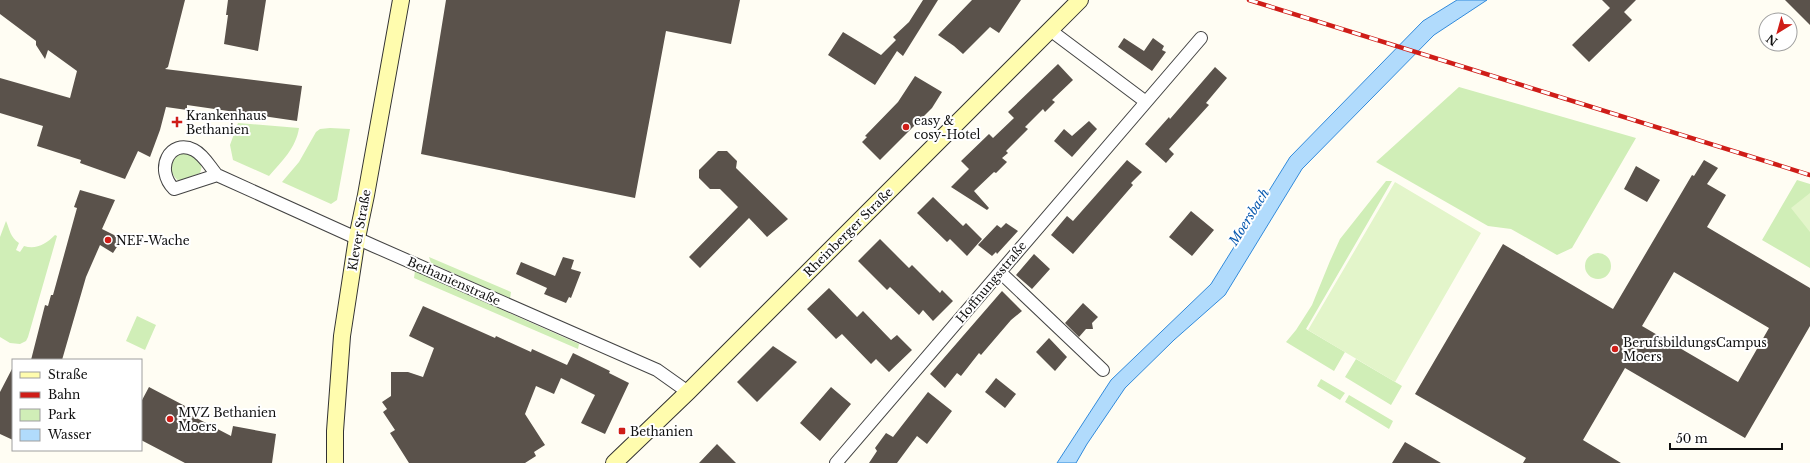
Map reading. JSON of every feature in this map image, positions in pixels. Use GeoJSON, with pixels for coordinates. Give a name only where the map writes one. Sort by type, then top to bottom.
{"type":"FeatureCollection","features":[{"type":"Feature","properties":{"kind":"main road","name":"Klever Straße"},"geometry":{"type":"LineString","coordinates":[[335,463],[335,431],[342,336],[356,238],[366,194],[401,0]]}},
{"type":"Feature","properties":{"kind":"main road","name":"Rheinberger Straße"},"geometry":{"type":"LineString","coordinates":[[614,463],[688,392],[1080,0]]}},
{"type":"Feature","properties":{"kind":"street"},"geometry":{"type":"LineString","coordinates":[[1050,30],[1146,102]]}},
{"type":"Feature","properties":{"kind":"street","name":"Hoffnungsstraße"},"geometry":{"type":"LineString","coordinates":[[836,463],[1201,38]]}},
{"type":"Feature","properties":{"kind":"street","name":"Bethanienstraße"},"geometry":{"type":"LineString","coordinates":[[217,175],[174,189],[167,180],[164,167],[172,152],[179,147],[187,147],[194,150],[201,155],[217,175],[356,238],[657,370],[688,392]]}},
{"type":"Feature","properties":{"kind":"street"},"geometry":{"type":"LineString","coordinates":[[1000,272],[1103,370]]}},
{"type":"Feature","properties":{"kind":"green space"},"geometry":{"type":"Polygon","coordinates":[[[1459,87],[1636,138],[1572,248],[1557,255],[1511,229],[1488,226],[1376,162],[1459,87]]]}},
{"type":"Feature","properties":{"kind":"green space"},"geometry":{"type":"Polygon","coordinates":[[[238,123],[299,128],[292,148],[269,176],[233,160],[230,145],[238,123]]]}},
{"type":"Feature","properties":{"kind":"green space"},"geometry":{"type":"Polygon","coordinates":[[[320,129],[350,129],[337,200],[331,204],[282,182],[299,162],[316,132],[320,129]]]}},
{"type":"Feature","properties":{"kind":"green space"},"geometry":{"type":"Polygon","coordinates":[[[183,152],[192,153],[197,158],[201,164],[201,170],[200,173],[179,181],[172,173],[171,166],[175,158],[183,152]]]}},
{"type":"Feature","properties":{"kind":"green space"},"geometry":{"type":"Polygon","coordinates":[[[1797,180],[1810,184],[1810,268],[1762,240],[1797,180]]]}},
{"type":"Feature","properties":{"kind":"green space"},"geometry":{"type":"Polygon","coordinates":[[[1386,181],[1392,181],[1306,329],[1345,352],[1334,371],[1286,342],[1296,330],[1312,305],[1340,239],[1386,181]]]}},
{"type":"Feature","properties":{"kind":"green space"},"geometry":{"type":"Polygon","coordinates":[[[1395,182],[1481,233],[1395,382],[1308,330],[1395,182]]]}},
{"type":"Feature","properties":{"kind":"green space"},"geometry":{"type":"Polygon","coordinates":[[[1810,193],[1810,232],[1791,208],[1810,193]]]}},
{"type":"Feature","properties":{"kind":"green space"},"geometry":{"type":"Polygon","coordinates":[[[6,221],[12,236],[19,243],[16,250],[20,252],[24,246],[37,247],[55,235],[57,236],[28,337],[26,341],[20,344],[10,343],[0,337],[0,237],[6,221]]]}},
{"type":"Feature","properties":{"kind":"green space"},"geometry":{"type":"Polygon","coordinates":[[[1598,253],[1607,257],[1611,266],[1607,275],[1598,279],[1589,275],[1585,266],[1589,257],[1598,253]]]}},
{"type":"Feature","properties":{"kind":"green space"},"geometry":{"type":"Polygon","coordinates":[[[429,257],[511,292],[510,299],[431,263],[429,257]]]}},
{"type":"Feature","properties":{"kind":"green space"},"geometry":{"type":"Polygon","coordinates":[[[415,271],[579,344],[578,349],[414,278],[415,271]]]}},
{"type":"Feature","properties":{"kind":"green space"},"geometry":{"type":"Polygon","coordinates":[[[137,316],[156,325],[145,350],[126,341],[137,316]]]}},
{"type":"Feature","properties":{"kind":"green space"},"geometry":{"type":"Polygon","coordinates":[[[1356,359],[1402,386],[1391,405],[1345,377],[1356,359]]]}},
{"type":"Feature","properties":{"kind":"green space"},"geometry":{"type":"Polygon","coordinates":[[[1321,379],[1345,393],[1340,400],[1317,386],[1321,379]]]}},
{"type":"Feature","properties":{"kind":"green space"},"geometry":{"type":"Polygon","coordinates":[[[1349,395],[1393,421],[1389,429],[1345,402],[1349,395]]]}},
{"type":"Feature","properties":{"kind":"water","name":"Moersbach"},"geometry":{"type":"Polygon","coordinates":[[[1457,0],[1487,0],[1434,35],[1302,169],[1225,295],[1174,340],[1125,388],[1076,463],[1057,463],[1111,380],[1211,284],[1290,157],[1423,21],[1457,0]]]}},
{"type":"Feature","properties":{"kind":"building"},"geometry":{"type":"Polygon","coordinates":[[[0,0],[185,0],[168,67],[165,69],[302,86],[297,121],[187,105],[187,110],[166,107],[160,130],[150,157],[138,151],[125,179],[80,163],[81,160],[37,146],[43,126],[0,113],[0,78],[70,98],[77,71],[48,50],[45,59],[36,45],[36,41],[0,14],[0,0]]]}},
{"type":"Feature","properties":{"kind":"building"},"geometry":{"type":"Polygon","coordinates":[[[228,0],[266,0],[258,51],[224,44],[228,15],[226,15],[228,0]]]}},
{"type":"Feature","properties":{"kind":"building"},"geometry":{"type":"Polygon","coordinates":[[[446,0],[740,0],[731,44],[666,31],[635,198],[421,154],[446,0]]]}},
{"type":"Feature","properties":{"kind":"building"},"geometry":{"type":"Polygon","coordinates":[[[923,0],[938,0],[903,56],[897,51],[875,85],[828,55],[843,32],[881,55],[896,40],[893,37],[909,22],[923,0]]]}},
{"type":"Feature","properties":{"kind":"building"},"geometry":{"type":"Polygon","coordinates":[[[972,0],[1021,0],[999,33],[990,27],[963,54],[938,35],[972,0]]]}},
{"type":"Feature","properties":{"kind":"building"},"geometry":{"type":"Polygon","coordinates":[[[1602,0],[1636,0],[1624,12],[1632,20],[1589,62],[1572,45],[1610,8],[1602,0]]]}},
{"type":"Feature","properties":{"kind":"building"},"geometry":{"type":"Polygon","coordinates":[[[1785,0],[1810,0],[1810,25],[1798,12],[1785,0]]]}},
{"type":"Feature","properties":{"kind":"building"},"geometry":{"type":"Polygon","coordinates":[[[1124,38],[1144,51],[1153,38],[1164,46],[1162,50],[1166,52],[1152,71],[1118,47],[1124,38]]]}},
{"type":"Feature","properties":{"kind":"building"},"geometry":{"type":"Polygon","coordinates":[[[1058,64],[1073,80],[1052,100],[1055,102],[1045,112],[1043,109],[1025,127],[1028,129],[1006,151],[1008,153],[1002,158],[1007,162],[974,191],[989,208],[987,210],[951,187],[969,169],[961,161],[989,134],[993,138],[1014,118],[1008,112],[1058,64]]]}},
{"type":"Feature","properties":{"kind":"building"},"geometry":{"type":"Polygon","coordinates":[[[1215,67],[1227,78],[1206,103],[1209,105],[1169,149],[1174,154],[1166,163],[1145,144],[1169,117],[1170,119],[1215,67]]]}},
{"type":"Feature","properties":{"kind":"building"},"geometry":{"type":"Polygon","coordinates":[[[915,76],[942,92],[932,108],[880,160],[862,142],[867,137],[865,136],[898,102],[915,76]]]}},
{"type":"Feature","properties":{"kind":"building"},"geometry":{"type":"Polygon","coordinates":[[[1089,121],[1097,129],[1072,157],[1054,141],[1064,129],[1072,136],[1089,121]]]}},
{"type":"Feature","properties":{"kind":"building"},"geometry":{"type":"Polygon","coordinates":[[[718,151],[727,151],[737,161],[736,168],[788,219],[767,237],[749,218],[700,268],[689,257],[738,207],[720,189],[710,189],[699,178],[699,170],[718,151]]]}},
{"type":"Feature","properties":{"kind":"building"},"geometry":{"type":"Polygon","coordinates":[[[1127,160],[1142,172],[1131,183],[1133,185],[1073,254],[1051,235],[1067,216],[1073,221],[1127,160]]]}},
{"type":"Feature","properties":{"kind":"building","name":"BerufsbildungsCampus Moers"},"geometry":{"type":"Polygon","coordinates":[[[1704,160],[1718,168],[1707,184],[1726,195],[1707,227],[1810,288],[1810,326],[1745,438],[1625,368],[1583,440],[1621,463],[1523,463],[1526,458],[1415,394],[1503,244],[1613,309],[1692,175],[1694,176],[1704,160]],[[1674,272],[1642,326],[1738,382],[1769,328],[1674,272]]]}},
{"type":"Feature","properties":{"kind":"building"},"geometry":{"type":"Polygon","coordinates":[[[1636,166],[1660,180],[1647,202],[1624,189],[1636,166]]]}},
{"type":"Feature","properties":{"kind":"building"},"geometry":{"type":"Polygon","coordinates":[[[80,190],[115,200],[102,229],[122,239],[113,253],[100,245],[86,277],[62,359],[31,359],[45,305],[48,306],[51,295],[53,295],[77,208],[74,207],[80,190]]]}},
{"type":"Feature","properties":{"kind":"building"},"geometry":{"type":"Polygon","coordinates":[[[933,197],[963,226],[966,223],[982,239],[967,256],[950,239],[947,242],[917,213],[933,197]]]}},
{"type":"Feature","properties":{"kind":"building"},"geometry":{"type":"Polygon","coordinates":[[[1191,211],[1214,230],[1192,256],[1169,237],[1191,211]]]}},
{"type":"Feature","properties":{"kind":"building"},"geometry":{"type":"Polygon","coordinates":[[[1006,223],[1018,231],[997,254],[996,252],[992,256],[978,245],[997,225],[1001,228],[1006,223]]]}},
{"type":"Feature","properties":{"kind":"building"},"geometry":{"type":"Polygon","coordinates":[[[880,239],[909,268],[912,265],[940,293],[942,290],[953,301],[933,321],[923,310],[919,315],[890,287],[887,290],[858,261],[880,239]]]}},
{"type":"Feature","properties":{"kind":"building"},"geometry":{"type":"Polygon","coordinates":[[[1034,254],[1050,269],[1032,289],[1016,275],[1034,254]]]}},
{"type":"Feature","properties":{"kind":"building"},"geometry":{"type":"Polygon","coordinates":[[[563,257],[574,260],[571,269],[581,272],[571,298],[569,297],[566,303],[544,294],[547,288],[516,274],[521,262],[555,276],[563,257]]]}},
{"type":"Feature","properties":{"kind":"building"},"geometry":{"type":"Polygon","coordinates":[[[829,288],[857,317],[863,311],[891,340],[897,335],[912,350],[889,372],[876,359],[871,364],[842,334],[836,339],[807,309],[829,288]]]}},
{"type":"Feature","properties":{"kind":"building"},"geometry":{"type":"Polygon","coordinates":[[[1002,291],[1022,311],[1011,320],[981,355],[979,353],[961,376],[957,373],[945,388],[930,374],[1002,291]]]}},
{"type":"Feature","properties":{"kind":"building"},"geometry":{"type":"Polygon","coordinates":[[[1083,303],[1098,317],[1092,323],[1093,329],[1086,329],[1079,337],[1065,323],[1083,303]]]}},
{"type":"Feature","properties":{"kind":"building"},"geometry":{"type":"Polygon","coordinates":[[[423,306],[495,338],[496,336],[531,352],[532,349],[567,365],[573,353],[610,371],[609,373],[629,383],[605,434],[581,423],[595,395],[561,378],[554,394],[536,386],[525,414],[545,445],[534,452],[536,456],[525,463],[409,463],[390,433],[395,430],[383,412],[387,409],[382,402],[391,396],[391,372],[408,372],[423,377],[434,348],[409,336],[423,306]]]}},
{"type":"Feature","properties":{"kind":"building"},"geometry":{"type":"Polygon","coordinates":[[[1049,338],[1067,357],[1055,371],[1036,352],[1049,338]]]}},
{"type":"Feature","properties":{"kind":"building"},"geometry":{"type":"Polygon","coordinates":[[[773,346],[797,362],[757,402],[737,382],[773,346]]]}},
{"type":"Feature","properties":{"kind":"building"},"geometry":{"type":"Polygon","coordinates":[[[12,369],[12,440],[0,434],[0,392],[12,369]]]}},
{"type":"Feature","properties":{"kind":"building"},"geometry":{"type":"Polygon","coordinates":[[[996,378],[1016,394],[1005,408],[985,392],[996,378]]]}},
{"type":"Feature","properties":{"kind":"building","name":"MVZ Bethanien Moers"},"geometry":{"type":"Polygon","coordinates":[[[149,387],[185,406],[183,411],[231,436],[233,426],[276,434],[272,463],[185,463],[142,441],[142,400],[149,387]]]}},
{"type":"Feature","properties":{"kind":"building"},"geometry":{"type":"Polygon","coordinates":[[[831,387],[851,404],[820,441],[800,423],[831,387]]]}},
{"type":"Feature","properties":{"kind":"building"},"geometry":{"type":"Polygon","coordinates":[[[928,392],[952,411],[927,444],[917,436],[897,463],[869,463],[877,451],[875,448],[886,433],[893,437],[928,392]]]}},
{"type":"Feature","properties":{"kind":"building"},"geometry":{"type":"Polygon","coordinates":[[[1405,442],[1441,463],[1392,463],[1405,442]]]}},
{"type":"Feature","properties":{"kind":"building"},"geometry":{"type":"Polygon","coordinates":[[[717,444],[736,463],[699,463],[717,444]]]}},
{"type":"Feature","properties":{"kind":"railway"},"geometry":{"type":"LineString","coordinates":[[1249,0],[1810,175]]}},
{"type":"Feature","properties":{"kind":"place","name":"Krankenhaus Bethanien"},"geometry":{"type":"Point","coordinates":[177,122]}},
{"type":"Feature","properties":{"kind":"place","name":"easy & cosy-Hotel"},"geometry":{"type":"Point","coordinates":[906,127]}},
{"type":"Feature","properties":{"kind":"place","name":"NEF-Wache"},"geometry":{"type":"Point","coordinates":[108,240]}},
{"type":"Feature","properties":{"kind":"place","name":"BerufsbildungsCampus Moers"},"geometry":{"type":"Point","coordinates":[1615,349]}},
{"type":"Feature","properties":{"kind":"place","name":"MVZ Bethanien Moers"},"geometry":{"type":"Point","coordinates":[170,419]}},
{"type":"Feature","properties":{"kind":"place","name":"Bethanien"},"geometry":{"type":"Point","coordinates":[622,431]}}]}
